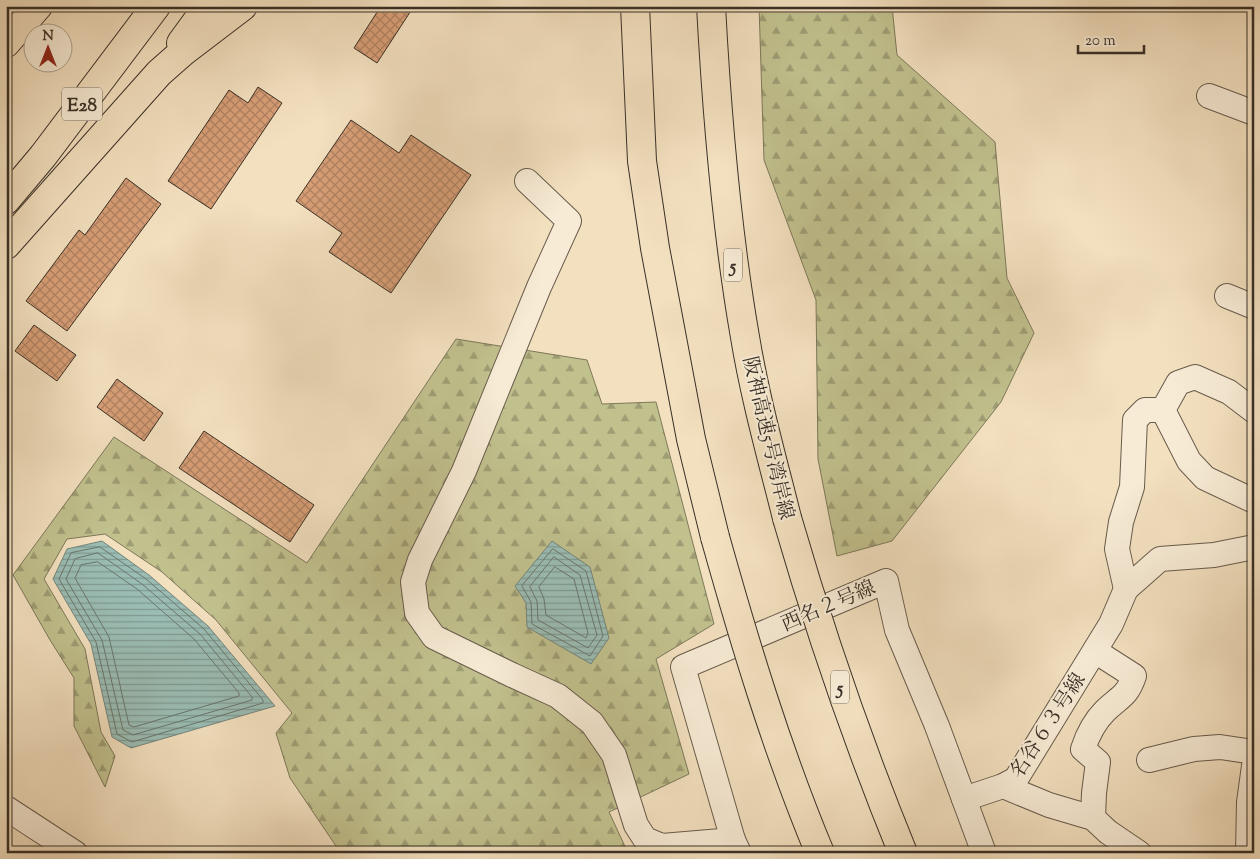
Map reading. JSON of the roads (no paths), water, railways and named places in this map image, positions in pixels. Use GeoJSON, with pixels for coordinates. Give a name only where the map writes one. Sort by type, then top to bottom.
{"type":"FeatureCollection","features":[{"type":"Feature","properties":{"kind":"highway"},"geometry":{"type":"LineString","coordinates":[[6,36],[27,6]]}},
{"type":"Feature","properties":{"kind":"highway"},"geometry":{"type":"LineString","coordinates":[[6,43],[38,6]]}},
{"type":"Feature","properties":{"kind":"highway","name":"E28"},"geometry":{"type":"LineString","coordinates":[[6,200],[42,156],[156,6]]}},
{"type":"Feature","properties":{"kind":"highway"},"geometry":{"type":"LineString","coordinates":[[6,245],[159,73],[208,6]]}},
{"type":"Feature","properties":{"kind":"highway"},"geometry":{"type":"LineString","coordinates":[[159,73],[243,6]]}},
{"type":"Feature","properties":{"kind":"highway"},"geometry":{"type":"LineString","coordinates":[[623,6],[642,161],[671,342],[714,538],[771,724],[820,853]]}},
{"type":"Feature","properties":{"kind":"highway"},"geometry":{"type":"LineString","coordinates":[[635,6],[642,161]]}},
{"type":"Feature","properties":{"kind":"highway","name":"阪神高速5号湾岸線"},"geometry":{"type":"LineString","coordinates":[[711,6],[718,122],[732,253],[745,340],[760,411],[787,518],[811,601],[875,784],[903,853]]}},
{"type":"Feature","properties":{"kind":"street"},"geometry":{"type":"LineString","coordinates":[[1209,96],[1254,113]]}},
{"type":"Feature","properties":{"kind":"street"},"geometry":{"type":"LineString","coordinates":[[527,181],[569,221],[539,287],[464,471],[420,560],[413,582],[417,613],[434,637],[558,696],[592,723],[614,755],[636,825],[645,839],[662,846],[736,847]]}},
{"type":"Feature","properties":{"kind":"street"},"geometry":{"type":"LineString","coordinates":[[1227,296],[1254,307]]}},
{"type":"Feature","properties":{"kind":"street"},"geometry":{"type":"LineString","coordinates":[[1163,410],[1178,384],[1195,377],[1229,392],[1254,411]]}},
{"type":"Feature","properties":{"kind":"street"},"geometry":{"type":"LineString","coordinates":[[1163,410],[1145,410],[1135,420],[1132,487],[1121,522],[1117,548],[1126,589],[1160,559],[1214,555],[1254,547]]}},
{"type":"Feature","properties":{"kind":"street"},"geometry":{"type":"LineString","coordinates":[[1163,410],[1189,461],[1205,478],[1254,500]]}},
{"type":"Feature","properties":{"kind":"street","name":"西名２号線"},"geometry":{"type":"LineString","coordinates":[[736,847],[683,666],[886,580],[897,630],[937,726],[984,853]]}},
{"type":"Feature","properties":{"kind":"street","name":"名谷６３号線"},"geometry":{"type":"LineString","coordinates":[[964,799],[1003,786],[1016,779],[1111,624],[1126,589]]}},
{"type":"Feature","properties":{"kind":"street","name":"名谷６３号線"},"geometry":{"type":"LineString","coordinates":[[1093,818],[1098,762],[1083,748],[1090,729],[1104,712],[1130,690],[1134,676],[1095,651]]}},
{"type":"Feature","properties":{"kind":"street"},"geometry":{"type":"LineString","coordinates":[[1149,760],[1194,748],[1220,747],[1254,752]]}},
{"type":"Feature","properties":{"kind":"street"},"geometry":{"type":"LineString","coordinates":[[1248,853],[1251,825],[1250,793],[1254,766]]}},
{"type":"Feature","properties":{"kind":"street"},"geometry":{"type":"LineString","coordinates":[[1003,786],[1049,805],[1093,818],[1108,832],[1139,853]]}},
{"type":"Feature","properties":{"kind":"street"},"geometry":{"type":"LineString","coordinates":[[6,808],[75,853]]}},
{"type":"Feature","properties":{"kind":"water"},"geometry":{"type":"Polygon","coordinates":[[[102,541],[149,575],[208,626],[275,706],[131,748],[112,737],[91,644],[53,579],[67,549],[102,541]]]}},
{"type":"Feature","properties":{"kind":"water"},"geometry":{"type":"Polygon","coordinates":[[[552,541],[590,567],[609,638],[591,664],[527,627],[526,603],[515,586],[552,541]]]}}]}
